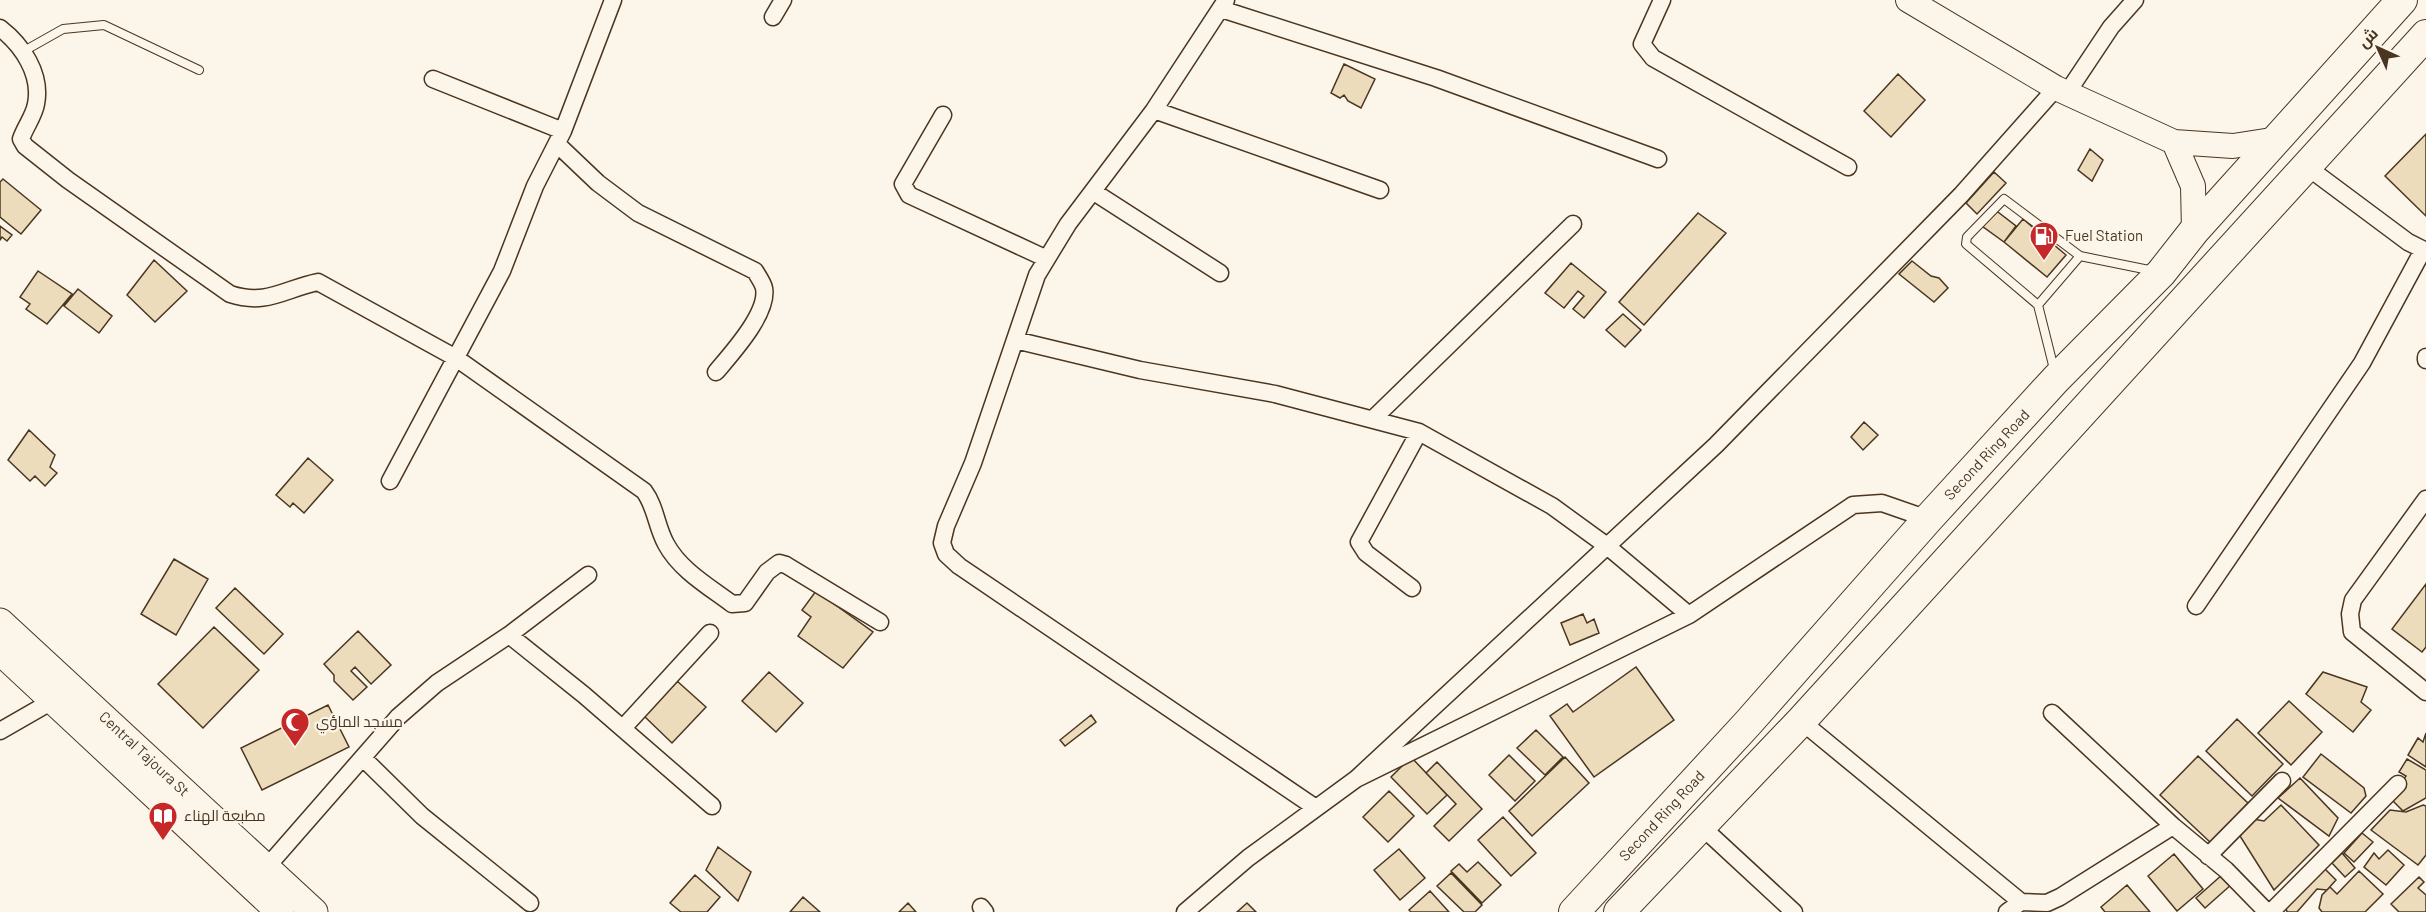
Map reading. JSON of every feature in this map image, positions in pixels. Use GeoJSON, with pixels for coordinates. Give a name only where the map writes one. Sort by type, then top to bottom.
{"type":"FeatureCollection","features":[{"type":"Feature","properties":{"kind":"highway","name":"Second Ring Road"},"geometry":{"type":"LineString","coordinates":[[1574,912],[1748,723],[1928,519],[2056,379],[2161,273],[2194,231],[2402,0]]}},
{"type":"Feature","properties":{"kind":"highway"},"geometry":{"type":"LineString","coordinates":[[2304,110],[2351,67],[2412,0]]}},
{"type":"Feature","properties":{"kind":"highway"},"geometry":{"type":"LineString","coordinates":[[1618,912],[1801,721],[2426,35]]}},
{"type":"Feature","properties":{"kind":"main road","name":"Central Tajoura St"},"geometry":{"type":"LineString","coordinates":[[0,622],[280,912]]}},
{"type":"Feature","properties":{"kind":"main road","name":"Central Tajoura St"},"geometry":{"type":"LineString","coordinates":[[0,651],[54,700],[126,753],[266,868],[314,912]]}},
{"type":"Feature","properties":{"kind":"street"},"geometry":{"type":"LineString","coordinates":[[390,481],[486,307],[535,186],[560,137],[612,0]]}},
{"type":"Feature","properties":{"kind":"street"},"geometry":{"type":"LineString","coordinates":[[773,17],[783,0]]}},
{"type":"Feature","properties":{"kind":"street"},"geometry":{"type":"LineString","coordinates":[[1662,0],[1642,44],[1653,58],[1848,167]]}},
{"type":"Feature","properties":{"kind":"street"},"geometry":{"type":"LineString","coordinates":[[1185,912],[1248,858],[1356,779],[1716,445],[2062,90],[2135,0]]}},
{"type":"Feature","properties":{"kind":"street"},"geometry":{"type":"LineString","coordinates":[[1917,2],[2062,90],[2174,142],[2233,146],[2278,139]]}},
{"type":"Feature","properties":{"kind":"street"},"geometry":{"type":"LineString","coordinates":[[1316,808],[959,566],[946,554],[942,543],[946,526],[974,463],[1026,305],[1046,258],[1154,110],[1223,4],[1658,159]]}},
{"type":"Feature","properties":{"kind":"street"},"geometry":{"type":"LineString","coordinates":[[0,28],[24,51],[36,81],[36,105],[21,139],[30,152],[230,294],[247,299],[273,298],[318,282],[456,358],[644,491],[653,502],[665,542],[675,558],[732,604],[745,603],[766,572],[778,563],[786,565],[880,622]]}},
{"type":"Feature","properties":{"kind":"street"},"geometry":{"type":"LineString","coordinates":[[433,79],[560,137],[598,183],[638,213],[755,271],[764,287],[763,306],[741,342],[716,372]]}},
{"type":"Feature","properties":{"kind":"street"},"geometry":{"type":"LineString","coordinates":[[1154,110],[1380,190]]}},
{"type":"Feature","properties":{"kind":"street"},"geometry":{"type":"LineString","coordinates":[[943,115],[903,184],[909,195],[1046,258]]}},
{"type":"Feature","properties":{"kind":"street"},"geometry":{"type":"LineString","coordinates":[[2174,142],[2193,186],[2194,231]]}},
{"type":"Feature","properties":{"kind":"street"},"geometry":{"type":"LineString","coordinates":[[2196,606],[2362,363],[2425,250],[2408,242],[2306,166]]}},
{"type":"Feature","properties":{"kind":"street"},"geometry":{"type":"LineString","coordinates":[[1094,192],[1220,273]]}},
{"type":"Feature","properties":{"kind":"street"},"geometry":{"type":"LineString","coordinates":[[1374,418],[1574,224]]}},
{"type":"Feature","properties":{"kind":"street"},"geometry":{"type":"LineString","coordinates":[[1015,340],[1140,370],[1275,394],[1374,418],[1419,432],[1552,506],[1607,546],[1689,615]]}},
{"type":"Feature","properties":{"kind":"street"},"geometry":{"type":"LineString","coordinates":[[1412,588],[1366,553],[1359,542],[1419,432]]}},
{"type":"Feature","properties":{"kind":"street"},"geometry":{"type":"LineString","coordinates":[[2426,499],[2353,600],[2350,614],[2352,632],[2426,692]]}},
{"type":"Feature","properties":{"kind":"street"},"geometry":{"type":"LineString","coordinates":[[1356,779],[1689,615],[1853,505],[1882,503],[1928,519]]}},
{"type":"Feature","properties":{"kind":"street"},"geometry":{"type":"LineString","coordinates":[[266,868],[364,759],[398,717],[437,683],[509,635],[588,575]]}},
{"type":"Feature","properties":{"kind":"street"},"geometry":{"type":"LineString","coordinates":[[623,728],[710,633]]}},
{"type":"Feature","properties":{"kind":"street"},"geometry":{"type":"LineString","coordinates":[[509,635],[623,728],[712,806]]}},
{"type":"Feature","properties":{"kind":"street"},"geometry":{"type":"LineString","coordinates":[[0,731],[54,700]]}},
{"type":"Feature","properties":{"kind":"street"},"geometry":{"type":"LineString","coordinates":[[2052,713],[2173,826],[2226,870],[2269,912],[2398,784]]}},
{"type":"Feature","properties":{"kind":"street"},"geometry":{"type":"LineString","coordinates":[[1801,721],[2021,902],[2047,903],[2060,897],[2173,826]]}},
{"type":"Feature","properties":{"kind":"street"},"geometry":{"type":"LineString","coordinates":[[364,759],[422,816],[531,903]]}},
{"type":"Feature","properties":{"kind":"street"},"geometry":{"type":"LineString","coordinates":[[2208,856],[2282,781]]}},
{"type":"Feature","properties":{"kind":"street"},"geometry":{"type":"LineString","coordinates":[[1701,826],[1794,912]]}},
{"type":"Feature","properties":{"kind":"street"},"geometry":{"type":"LineString","coordinates":[[2007,912],[2021,902]]}},
{"type":"Feature","properties":{"kind":"lane"},"geometry":{"type":"LineString","coordinates":[[24,51],[63,29],[104,25],[199,70]]}},
{"type":"Feature","properties":{"kind":"lane"},"geometry":{"type":"LineString","coordinates":[[2056,379],[2038,305],[1966,244],[1967,237],[2004,199],[2080,256],[2161,273]]}},
{"type":"Feature","properties":{"kind":"lane"},"geometry":{"type":"LineString","coordinates":[[2038,305],[2080,256]]}},
{"type":"Feature","properties":{"kind":"building"},"geometry":{"type":"Polygon","coordinates":[[[1344,64],[1375,79],[1361,108],[1348,101],[1344,95],[1340,98],[1331,93],[1344,64]]]}},
{"type":"Feature","properties":{"kind":"building"},"geometry":{"type":"Polygon","coordinates":[[[1898,74],[1925,100],[1891,137],[1864,111],[1898,74]]]}},
{"type":"Feature","properties":{"kind":"building"},"geometry":{"type":"Polygon","coordinates":[[[2426,134],[2426,216],[2385,176],[2426,134]]]}},
{"type":"Feature","properties":{"kind":"building"},"geometry":{"type":"Polygon","coordinates":[[[2090,149],[2103,160],[2092,181],[2078,170],[2090,149]]]}},
{"type":"Feature","properties":{"kind":"building"},"geometry":{"type":"Polygon","coordinates":[[[1994,172],[2006,183],[1977,214],[1966,203],[1994,172]]]}},
{"type":"Feature","properties":{"kind":"building"},"geometry":{"type":"Polygon","coordinates":[[[3,179],[41,210],[21,234],[0,217],[0,182],[3,179]]]}},
{"type":"Feature","properties":{"kind":"building"},"geometry":{"type":"Polygon","coordinates":[[[1994,209],[2016,226],[2004,242],[1982,226],[1994,209]]]}},
{"type":"Feature","properties":{"kind":"building"},"geometry":{"type":"Polygon","coordinates":[[[1698,213],[1726,233],[1644,325],[1619,302],[1698,213]]]}},
{"type":"Feature","properties":{"kind":"building"},"geometry":{"type":"Polygon","coordinates":[[[2023,219],[2066,255],[2047,277],[2004,242],[2023,219]]]}},
{"type":"Feature","properties":{"kind":"building"},"geometry":{"type":"Polygon","coordinates":[[[0,226],[12,235],[7,241],[2,237],[0,240],[0,226]]]}},
{"type":"Feature","properties":{"kind":"building"},"geometry":{"type":"Polygon","coordinates":[[[154,260],[187,291],[155,322],[127,295],[154,260]]]}},
{"type":"Feature","properties":{"kind":"building"},"geometry":{"type":"Polygon","coordinates":[[[1912,261],[1931,276],[1939,278],[1948,288],[1934,302],[1899,274],[1912,261]]]}},
{"type":"Feature","properties":{"kind":"building"},"geometry":{"type":"Polygon","coordinates":[[[1571,263],[1606,292],[1584,318],[1573,309],[1584,296],[1578,291],[1564,308],[1545,293],[1571,263]]]}},
{"type":"Feature","properties":{"kind":"building"},"geometry":{"type":"Polygon","coordinates":[[[38,271],[72,294],[47,324],[26,309],[30,304],[20,297],[38,271]]]}},
{"type":"Feature","properties":{"kind":"building"},"geometry":{"type":"Polygon","coordinates":[[[78,289],[112,316],[99,333],[64,306],[78,289]]]}},
{"type":"Feature","properties":{"kind":"building"},"geometry":{"type":"Polygon","coordinates":[[[1623,314],[1641,330],[1625,347],[1606,330],[1623,314]]]}},
{"type":"Feature","properties":{"kind":"building"},"geometry":{"type":"Polygon","coordinates":[[[1864,422],[1878,435],[1863,450],[1851,437],[1864,422]]]}},
{"type":"Feature","properties":{"kind":"building"},"geometry":{"type":"Polygon","coordinates":[[[29,430],[55,455],[50,467],[57,473],[45,486],[35,476],[30,481],[8,460],[29,430]]]}},
{"type":"Feature","properties":{"kind":"building"},"geometry":{"type":"Polygon","coordinates":[[[308,458],[333,480],[304,513],[293,503],[290,507],[276,495],[308,458]]]}},
{"type":"Feature","properties":{"kind":"building"},"geometry":{"type":"Polygon","coordinates":[[[174,559],[208,579],[176,635],[141,614],[174,559]]]}},
{"type":"Feature","properties":{"kind":"building"},"geometry":{"type":"Polygon","coordinates":[[[2426,584],[2426,647],[2422,652],[2392,629],[2426,584]]]}},
{"type":"Feature","properties":{"kind":"building"},"geometry":{"type":"Polygon","coordinates":[[[235,588],[283,634],[264,654],[216,608],[235,588]]]}},
{"type":"Feature","properties":{"kind":"building"},"geometry":{"type":"Polygon","coordinates":[[[816,591],[873,632],[843,668],[798,636],[811,617],[802,610],[816,591]]]}},
{"type":"Feature","properties":{"kind":"building"},"geometry":{"type":"Polygon","coordinates":[[[1583,614],[1587,623],[1594,619],[1599,633],[1570,645],[1561,623],[1583,614]]]}},
{"type":"Feature","properties":{"kind":"building"},"geometry":{"type":"Polygon","coordinates":[[[214,627],[259,670],[203,728],[158,684],[214,627]]]}},
{"type":"Feature","properties":{"kind":"building"},"geometry":{"type":"Polygon","coordinates":[[[358,631],[391,665],[371,684],[355,667],[351,671],[367,687],[353,700],[334,681],[334,675],[324,664],[358,631]]]}},
{"type":"Feature","properties":{"kind":"building"},"geometry":{"type":"Polygon","coordinates":[[[1636,667],[1674,720],[1594,777],[1550,716],[1567,704],[1573,712],[1636,667]]]}},
{"type":"Feature","properties":{"kind":"building"},"geometry":{"type":"Polygon","coordinates":[[[769,672],[803,703],[776,732],[742,701],[769,672]]]}},
{"type":"Feature","properties":{"kind":"building"},"geometry":{"type":"Polygon","coordinates":[[[2323,672],[2367,687],[2361,702],[2371,710],[2353,732],[2306,694],[2323,672]]]}},
{"type":"Feature","properties":{"kind":"building"},"geometry":{"type":"Polygon","coordinates":[[[677,681],[706,707],[672,743],[644,716],[677,681]]]}},
{"type":"Feature","properties":{"kind":"building"},"geometry":{"type":"Polygon","coordinates":[[[2289,701],[2322,732],[2291,765],[2258,733],[2289,701]]]}},
{"type":"Feature","properties":{"kind":"building","name":"مسجد الماؤي"},"geometry":{"type":"Polygon","coordinates":[[[328,705],[349,747],[262,790],[241,748],[328,705]]]}},
{"type":"Feature","properties":{"kind":"building"},"geometry":{"type":"Polygon","coordinates":[[[1091,715],[1096,722],[1065,746],[1060,740],[1091,715]]]}},
{"type":"Feature","properties":{"kind":"building"},"geometry":{"type":"Polygon","coordinates":[[[2237,719],[2283,764],[2252,796],[2206,751],[2237,719]]]}},
{"type":"Feature","properties":{"kind":"building"},"geometry":{"type":"Polygon","coordinates":[[[1536,730],[1563,757],[1545,775],[1517,748],[1536,730]]]}},
{"type":"Feature","properties":{"kind":"building"},"geometry":{"type":"Polygon","coordinates":[[[2426,733],[2426,767],[2408,755],[2418,738],[2423,742],[2426,733]]]}},
{"type":"Feature","properties":{"kind":"building"},"geometry":{"type":"Polygon","coordinates":[[[2321,754],[2364,788],[2366,796],[2351,813],[2303,777],[2321,754]]]}},
{"type":"Feature","properties":{"kind":"building"},"geometry":{"type":"Polygon","coordinates":[[[1509,755],[1535,781],[1515,801],[1489,775],[1509,755]]]}},
{"type":"Feature","properties":{"kind":"building"},"geometry":{"type":"Polygon","coordinates":[[[2198,756],[2248,803],[2211,843],[2160,795],[2198,756]]]}},
{"type":"Feature","properties":{"kind":"building"},"geometry":{"type":"Polygon","coordinates":[[[1411,757],[1447,795],[1427,814],[1391,777],[1411,757]]]}},
{"type":"Feature","properties":{"kind":"building"},"geometry":{"type":"Polygon","coordinates":[[[1565,757],[1589,783],[1532,836],[1509,811],[1565,757]]]}},
{"type":"Feature","properties":{"kind":"building"},"geometry":{"type":"Polygon","coordinates":[[[2407,759],[2426,770],[2426,798],[2403,811],[2391,799],[2406,776],[2399,772],[2407,759]]]}},
{"type":"Feature","properties":{"kind":"building"},"geometry":{"type":"Polygon","coordinates":[[[1437,762],[1482,809],[1449,841],[1434,826],[1456,804],[1426,773],[1437,762]]]}},
{"type":"Feature","properties":{"kind":"building"},"geometry":{"type":"Polygon","coordinates":[[[2300,778],[2338,818],[2329,836],[2278,798],[2300,778]]]}},
{"type":"Feature","properties":{"kind":"building"},"geometry":{"type":"Polygon","coordinates":[[[1389,791],[1414,816],[1388,842],[1363,817],[1389,791]]]}},
{"type":"Feature","properties":{"kind":"building"},"geometry":{"type":"Polygon","coordinates":[[[2281,805],[2319,845],[2274,890],[2240,836],[2253,819],[2264,821],[2281,805]]]}},
{"type":"Feature","properties":{"kind":"building"},"geometry":{"type":"Polygon","coordinates":[[[2423,805],[2426,806],[2426,855],[2418,865],[2371,830],[2390,810],[2406,812],[2423,805]]]}},
{"type":"Feature","properties":{"kind":"building"},"geometry":{"type":"Polygon","coordinates":[[[1503,817],[1536,853],[1511,876],[1478,840],[1503,817]]]}},
{"type":"Feature","properties":{"kind":"building"},"geometry":{"type":"Polygon","coordinates":[[[2362,833],[2373,842],[2354,862],[2344,853],[2362,833]]]}},
{"type":"Feature","properties":{"kind":"building"},"geometry":{"type":"Polygon","coordinates":[[[718,847],[751,872],[738,901],[706,870],[718,847]]]}},
{"type":"Feature","properties":{"kind":"building"},"geometry":{"type":"Polygon","coordinates":[[[1399,849],[1425,878],[1400,900],[1374,870],[1399,849]]]}},
{"type":"Feature","properties":{"kind":"building"},"geometry":{"type":"Polygon","coordinates":[[[2388,850],[2404,865],[2386,885],[2364,867],[2374,853],[2379,859],[2388,850]]]}},
{"type":"Feature","properties":{"kind":"building"},"geometry":{"type":"Polygon","coordinates":[[[2342,853],[2355,868],[2345,877],[2332,863],[2342,853]]]}},
{"type":"Feature","properties":{"kind":"building"},"geometry":{"type":"Polygon","coordinates":[[[2174,854],[2203,889],[2177,911],[2148,876],[2174,854]]]}},
{"type":"Feature","properties":{"kind":"building"},"geometry":{"type":"Polygon","coordinates":[[[1478,862],[1501,885],[1482,903],[1451,871],[1459,864],[1467,872],[1478,862]]]}},
{"type":"Feature","properties":{"kind":"building"},"geometry":{"type":"Polygon","coordinates":[[[2324,868],[2336,880],[2327,890],[2317,889],[2297,912],[2287,912],[2286,908],[2324,868]]]}},
{"type":"Feature","properties":{"kind":"building"},"geometry":{"type":"Polygon","coordinates":[[[2359,871],[2383,894],[2365,912],[2322,912],[2319,908],[2322,895],[2330,887],[2337,894],[2359,871]]]}},
{"type":"Feature","properties":{"kind":"building"},"geometry":{"type":"Polygon","coordinates":[[[1451,873],[1482,905],[1475,912],[1464,912],[1437,886],[1451,873]]]}},
{"type":"Feature","properties":{"kind":"building"},"geometry":{"type":"Polygon","coordinates":[[[2223,874],[2232,884],[2205,908],[2196,898],[2223,874]]]}},
{"type":"Feature","properties":{"kind":"building"},"geometry":{"type":"Polygon","coordinates":[[[695,875],[720,897],[707,912],[681,912],[670,903],[695,875]]]}},
{"type":"Feature","properties":{"kind":"building"},"geometry":{"type":"Polygon","coordinates":[[[2419,877],[2424,882],[2418,888],[2426,895],[2426,912],[2399,912],[2391,904],[2419,877]]]}},
{"type":"Feature","properties":{"kind":"building"},"geometry":{"type":"Polygon","coordinates":[[[2127,885],[2150,912],[2105,912],[2101,907],[2127,885]]]}},
{"type":"Feature","properties":{"kind":"building"},"geometry":{"type":"Polygon","coordinates":[[[1430,891],[1449,912],[1411,912],[1409,910],[1430,891]]]}},
{"type":"Feature","properties":{"kind":"building"},"geometry":{"type":"Polygon","coordinates":[[[803,897],[820,912],[790,912],[803,897]]]}},
{"type":"Feature","properties":{"kind":"building"},"geometry":{"type":"Polygon","coordinates":[[[908,903],[916,912],[899,912],[908,903]]]}},
{"type":"Feature","properties":{"kind":"building"},"geometry":{"type":"Polygon","coordinates":[[[1247,903],[1256,912],[1237,912],[1247,903]]]}},
{"type":"Feature","properties":{"kind":"place","name":"Fuel Station"},"geometry":{"type":"Point","coordinates":[2044,262]}},
{"type":"Feature","properties":{"kind":"place","name":"مسجد الماؤي"},"geometry":{"type":"Point","coordinates":[295,748]}},
{"type":"Feature","properties":{"kind":"place","name":"مطبعة الهناء"},"geometry":{"type":"Point","coordinates":[163,842]}}]}
